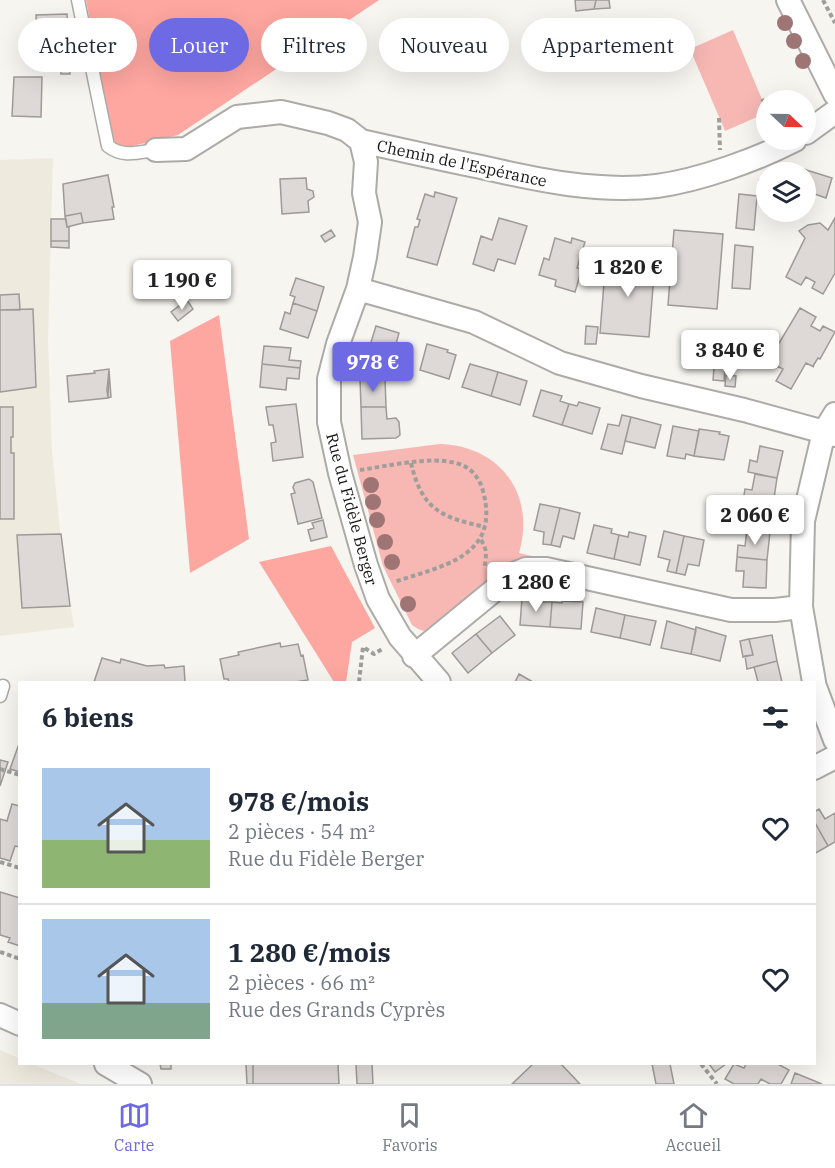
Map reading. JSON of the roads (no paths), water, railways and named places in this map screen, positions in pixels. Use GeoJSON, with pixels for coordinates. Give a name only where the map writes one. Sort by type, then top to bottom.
{"type":"FeatureCollection","features":[{"type":"Feature","properties":{"kind":"street"},"geometry":{"type":"LineString","coordinates":[[788,0],[835,94]]}},
{"type":"Feature","properties":{"kind":"street","name":"Chemin de l'Espérance"},"geometry":{"type":"LineString","coordinates":[[156,150],[186,149],[237,117],[281,112],[328,123],[347,130],[361,141],[563,184],[654,186],[682,182],[769,150]]}},
{"type":"Feature","properties":{"kind":"street"},"geometry":{"type":"LineString","coordinates":[[816,126],[835,112]]}},
{"type":"Feature","properties":{"kind":"street","name":"Rue du Fidèle Berger"},"geometry":{"type":"LineString","coordinates":[[361,141],[366,162],[364,193],[370,222],[358,289],[338,344],[329,380],[329,422],[340,473],[374,589],[400,637],[414,656],[438,681]]}},
{"type":"Feature","properties":{"kind":"street"},"geometry":{"type":"LineString","coordinates":[[358,289],[474,322],[560,363],[641,386],[744,410],[832,427],[803,521],[801,607],[814,681]]}},
{"type":"Feature","properties":{"kind":"street"},"geometry":{"type":"LineString","coordinates":[[414,656],[491,592],[514,574],[525,569],[546,569],[731,610],[775,610],[801,607]]}},
{"type":"Feature","properties":{"kind":"street"},"geometry":{"type":"LineString","coordinates":[[816,688],[835,740]]}},
{"type":"Feature","properties":{"kind":"street"},"geometry":{"type":"LineString","coordinates":[[816,767],[835,757]]}},
{"type":"Feature","properties":{"kind":"street"},"geometry":{"type":"LineString","coordinates":[[0,1015],[18,1023]]}},
{"type":"Feature","properties":{"kind":"street"},"geometry":{"type":"LineString","coordinates":[[108,1065],[140,1084]]}},
{"type":"Feature","properties":{"kind":"lane","name":"Chemin de l'Espérance"},"geometry":{"type":"LineString","coordinates":[[78,0],[108,146],[116,152],[129,154],[156,150]]}}]}
